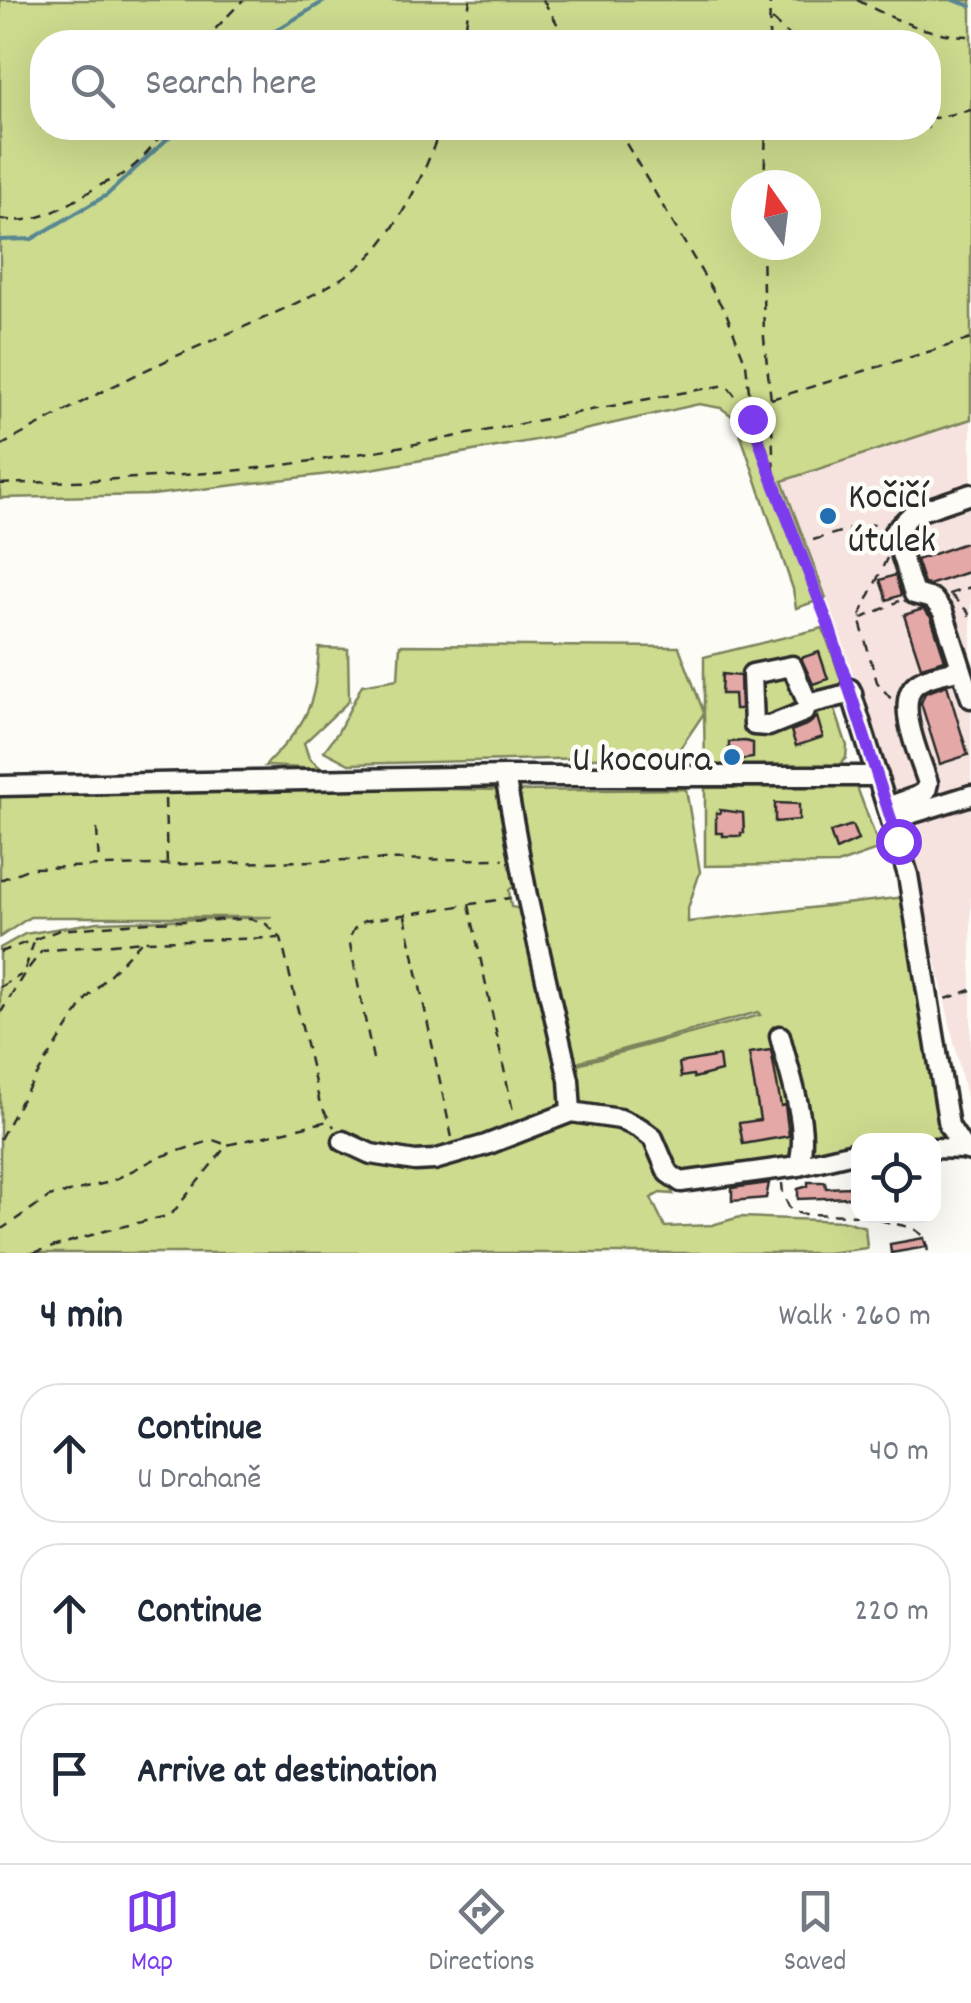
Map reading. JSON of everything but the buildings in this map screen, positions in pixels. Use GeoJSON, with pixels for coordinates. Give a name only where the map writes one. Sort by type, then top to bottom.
{"type":"FeatureCollection","features":[{"type":"Feature","properties":{"kind":"street"},"geometry":{"type":"LineString","coordinates":[[971,494],[912,514],[895,535],[914,594],[933,599],[942,612],[971,698]]}},
{"type":"Feature","properties":{"kind":"street"},"geometry":{"type":"LineString","coordinates":[[889,813],[926,790],[928,783],[907,710],[912,689],[918,682],[962,669]]}},
{"type":"Feature","properties":{"kind":"street"},"geometry":{"type":"LineString","coordinates":[[808,704],[851,691],[908,875],[949,1126],[967,1150]]}},
{"type":"Feature","properties":{"kind":"street"},"geometry":{"type":"LineString","coordinates":[[0,786],[504,776],[878,776]]}},
{"type":"Feature","properties":{"kind":"street"},"geometry":{"type":"LineString","coordinates":[[504,776],[569,1080],[571,1112]]}},
{"type":"Feature","properties":{"kind":"street"},"geometry":{"type":"LineString","coordinates":[[889,813],[971,795]]}},
{"type":"Feature","properties":{"kind":"street"},"geometry":{"type":"LineString","coordinates":[[780,1036],[802,1130],[798,1166]]}},
{"type":"Feature","properties":{"kind":"street"},"geometry":{"type":"LineString","coordinates":[[342,1142],[371,1154],[434,1160],[571,1112],[620,1118],[640,1128],[653,1138],[668,1173],[680,1182],[798,1166],[851,1154]]}},
{"type":"Feature","properties":{"kind":"street"},"geometry":{"type":"LineString","coordinates":[[941,1148],[967,1150]]}},
{"type":"Feature","properties":{"kind":"path"},"geometry":{"type":"LineString","coordinates":[[214,30],[243,0]]}},
{"type":"Feature","properties":{"kind":"path"},"geometry":{"type":"LineString","coordinates":[[465,30],[470,0]]}},
{"type":"Feature","properties":{"kind":"path"},"geometry":{"type":"LineString","coordinates":[[543,0],[561,30]]}},
{"type":"Feature","properties":{"kind":"path"},"geometry":{"type":"LineString","coordinates":[[770,0],[770,30]]}},
{"type":"Feature","properties":{"kind":"path"},"geometry":{"type":"LineString","coordinates":[[856,0],[923,30]]}},
{"type":"Feature","properties":{"kind":"path"},"geometry":{"type":"LineString","coordinates":[[770,18],[784,30]]}},
{"type":"Feature","properties":{"kind":"path"},"geometry":{"type":"LineString","coordinates":[[941,34],[971,36]]}},
{"type":"Feature","properties":{"kind":"path"},"geometry":{"type":"LineString","coordinates":[[941,117],[971,110]]}},
{"type":"Feature","properties":{"kind":"path"},"geometry":{"type":"LineString","coordinates":[[0,220],[12,222],[62,209],[127,172],[157,140]]}},
{"type":"Feature","properties":{"kind":"path"},"geometry":{"type":"LineString","coordinates":[[0,446],[120,383],[342,278],[372,254],[403,212],[436,140]]}},
{"type":"Feature","properties":{"kind":"path"},"geometry":{"type":"LineString","coordinates":[[625,140],[727,315],[746,364],[752,419],[851,691]]}},
{"type":"Feature","properties":{"kind":"path"},"geometry":{"type":"LineString","coordinates":[[765,170],[766,140]]}},
{"type":"Feature","properties":{"kind":"path"},"geometry":{"type":"LineString","coordinates":[[762,260],[774,485]]}},
{"type":"Feature","properties":{"kind":"path"},"geometry":{"type":"LineString","coordinates":[[771,400],[971,340]]}},
{"type":"Feature","properties":{"kind":"path"},"geometry":{"type":"LineString","coordinates":[[0,484],[140,478],[294,464],[436,442],[726,386],[752,419]]}},
{"type":"Feature","properties":{"kind":"path"},"geometry":{"type":"LineString","coordinates":[[813,540],[879,522],[895,535],[859,620],[877,682],[896,704],[907,710]]}},
{"type":"Feature","properties":{"kind":"path"},"geometry":{"type":"LineString","coordinates":[[971,587],[950,594],[968,612],[971,622]]}},
{"type":"Feature","properties":{"kind":"path"},"geometry":{"type":"LineString","coordinates":[[859,620],[914,594]]}},
{"type":"Feature","properties":{"kind":"path"},"geometry":{"type":"LineString","coordinates":[[165,793],[167,864]]}},
{"type":"Feature","properties":{"kind":"path"},"geometry":{"type":"LineString","coordinates":[[97,829],[99,866]]}},
{"type":"Feature","properties":{"kind":"path"},"geometry":{"type":"LineString","coordinates":[[0,880],[30,868],[520,859]]}},
{"type":"Feature","properties":{"kind":"path"},"geometry":{"type":"LineString","coordinates":[[372,1059],[350,938],[354,929],[364,921],[527,896]]}},
{"type":"Feature","properties":{"kind":"path"},"geometry":{"type":"LineString","coordinates":[[468,905],[518,1132]]}},
{"type":"Feature","properties":{"kind":"path"},"geometry":{"type":"LineString","coordinates":[[405,915],[454,1144]]}},
{"type":"Feature","properties":{"kind":"path"},"geometry":{"type":"LineString","coordinates":[[0,952],[60,930],[250,919],[266,924],[281,938],[320,1104],[342,1142]]}},
{"type":"Feature","properties":{"kind":"path"},"geometry":{"type":"LineString","coordinates":[[0,987],[24,974],[35,937]]}},
{"type":"Feature","properties":{"kind":"path"},"geometry":{"type":"LineString","coordinates":[[0,1014],[42,951],[142,942],[281,938]]}},
{"type":"Feature","properties":{"kind":"path"},"geometry":{"type":"LineString","coordinates":[[0,1139],[86,1000],[142,942]]}},
{"type":"Feature","properties":{"kind":"path"},"geometry":{"type":"LineString","coordinates":[[946,999],[971,990]]}},
{"type":"Feature","properties":{"kind":"path"},"geometry":{"type":"LineString","coordinates":[[0,1230],[49,1196],[110,1182],[157,1158],[213,1140],[227,1145],[330,1121]]}},
{"type":"Feature","properties":{"kind":"path"},"geometry":{"type":"LineString","coordinates":[[33,1253],[172,1215],[227,1145]]}},
{"type":"Feature","properties":{"kind":"path"},"geometry":{"type":"LineString","coordinates":[[783,1194],[791,1211],[851,1215]]}},
{"type":"Feature","properties":{"kind":"path"},"geometry":{"type":"LineString","coordinates":[[893,1223],[913,1228],[926,1238],[928,1253]]}},
{"type":"Feature","properties":{"kind":"shaded area"},"geometry":{"type":"Polygon","coordinates":[[[971,419],[971,1119],[907,838],[910,826],[903,805],[894,799],[837,624],[781,481],[971,419]]]}},
{"type":"Feature","properties":{"kind":"green space"},"geometry":{"type":"Polygon","coordinates":[[[0,0],[971,0],[971,419],[782,481],[826,598],[796,608],[735,418],[721,408],[699,404],[553,437],[371,469],[152,495],[0,498],[0,0]]]}},
{"type":"Feature","properties":{"kind":"green space"},"geometry":{"type":"Polygon","coordinates":[[[823,628],[844,687],[830,695],[847,746],[846,758],[838,766],[705,768],[704,657],[823,628]]]}},
{"type":"Feature","properties":{"kind":"green space"},"geometry":{"type":"Polygon","coordinates":[[[400,645],[679,647],[704,713],[675,756],[349,764],[324,751],[362,685],[398,679],[400,645]]]}},
{"type":"Feature","properties":{"kind":"green space"},"geometry":{"type":"Polygon","coordinates":[[[319,648],[348,649],[349,701],[304,743],[309,758],[322,769],[265,766],[291,738],[306,713],[315,686],[319,648]]]}},
{"type":"Feature","properties":{"kind":"green space"},"geometry":{"type":"Polygon","coordinates":[[[857,787],[880,849],[837,864],[705,866],[705,788],[857,787]]]}},
{"type":"Feature","properties":{"kind":"green space"},"geometry":{"type":"Polygon","coordinates":[[[32,789],[501,790],[514,850],[511,862],[517,866],[517,884],[509,890],[511,907],[527,910],[575,1116],[645,1134],[673,1194],[660,1193],[651,1198],[665,1227],[712,1225],[740,1217],[845,1221],[865,1227],[867,1248],[828,1253],[0,1253],[0,948],[25,934],[98,922],[272,917],[30,917],[0,937],[0,794],[32,789]]]}},
{"type":"Feature","properties":{"kind":"green space"},"geometry":{"type":"Polygon","coordinates":[[[686,789],[700,872],[688,908],[688,922],[906,897],[944,1126],[941,1136],[851,1133],[851,1153],[785,1163],[784,1158],[778,1159],[779,1164],[676,1174],[661,1141],[583,1107],[570,1066],[760,1015],[758,1012],[574,1063],[542,929],[516,791],[686,789]]]}},
{"type":"Feature","properties":{"kind":"waterway"},"geometry":{"type":"LineString","coordinates":[[277,30],[326,0]]}},
{"type":"Feature","properties":{"kind":"waterway"},"geometry":{"type":"LineString","coordinates":[[953,0],[971,6]]}},
{"type":"Feature","properties":{"kind":"waterway"},"geometry":{"type":"LineString","coordinates":[[0,240],[32,239],[107,195],[166,140]]}},
{"type":"Feature","properties":{"kind":"place","name":"Kočičí útulek"},"geometry":{"type":"Point","coordinates":[828,516]}},
{"type":"Feature","properties":{"kind":"place","name":"U kocoura"},"geometry":{"type":"Point","coordinates":[732,757]}},
{"type":"Feature","properties":{"kind":"route"},"geometry":{"type":"LineString","coordinates":[[752,419],[829,626],[898,841]]}}]}
